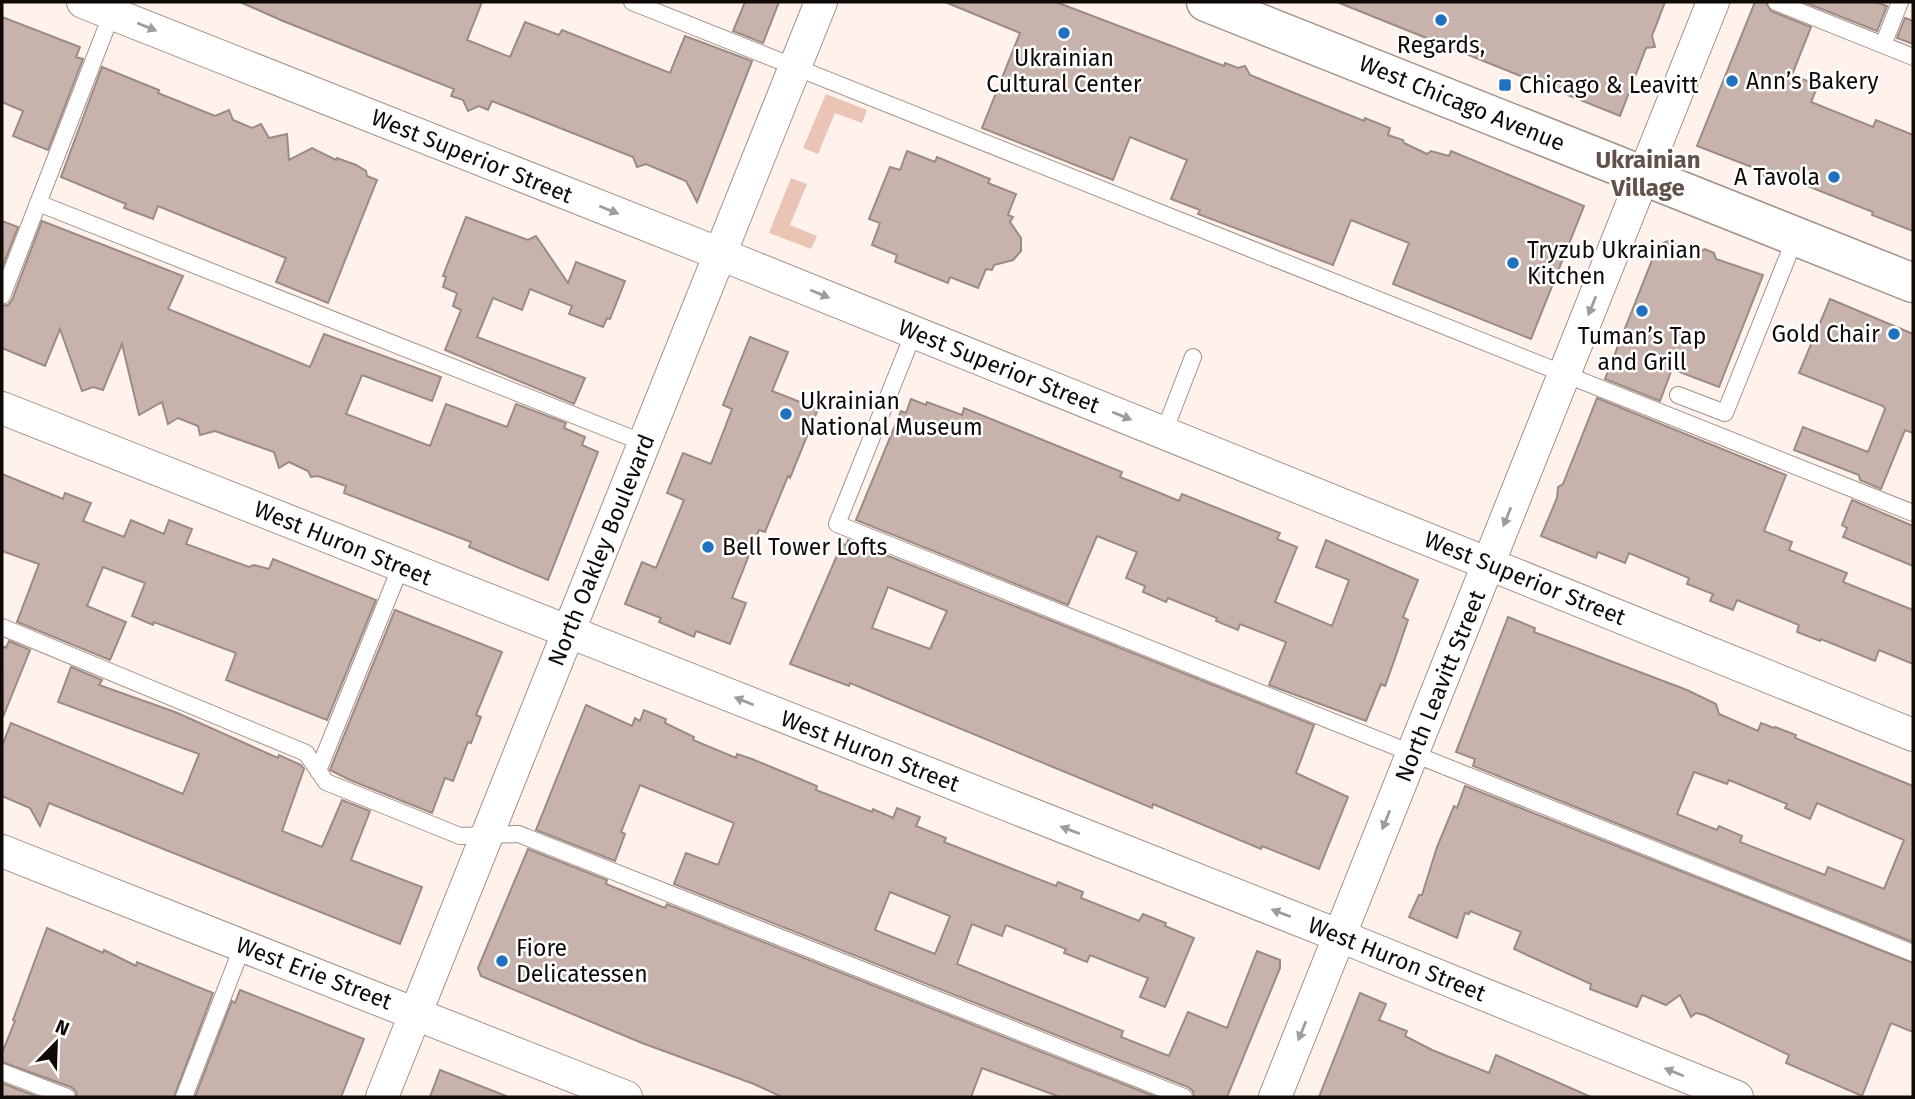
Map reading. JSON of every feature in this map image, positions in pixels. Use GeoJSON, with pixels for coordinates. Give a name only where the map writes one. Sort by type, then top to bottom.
{"type":"FeatureCollection","features":[{"type":"Feature","properties":{"kind":"main road","name":"West Chicago Avenue"},"geometry":{"type":"LineString","coordinates":[[1206,2],[1913,283]]}},
{"type":"Feature","properties":{"kind":"street","name":"North Oakley Boulevard"},"geometry":{"type":"LineString","coordinates":[[382,1097],[821,2]]}},
{"type":"Feature","properties":{"kind":"street","name":"North Leavitt Street"},"geometry":{"type":"LineString","coordinates":[[1275,1097],[1713,2]]}},
{"type":"Feature","properties":{"kind":"street","name":"West Superior Street"},"geometry":{"type":"LineString","coordinates":[[98,8],[720,254],[1913,735]]}},
{"type":"Feature","properties":{"kind":"street","name":"West Huron Street"},"geometry":{"type":"LineString","coordinates":[[2,408],[1340,936],[1737,1097]]}},
{"type":"Feature","properties":{"kind":"street","name":"West Erie Street"},"geometry":{"type":"LineString","coordinates":[[2,850],[626,1097]]}},
{"type":"Feature","properties":{"kind":"lane"},"geometry":{"type":"LineString","coordinates":[[632,2],[1913,513]]}},
{"type":"Feature","properties":{"kind":"lane"},"geometry":{"type":"LineString","coordinates":[[1776,2],[1913,57]]}},
{"type":"Feature","properties":{"kind":"lane"},"geometry":{"type":"LineString","coordinates":[[1883,45],[1900,2]]}},
{"type":"Feature","properties":{"kind":"lane"},"geometry":{"type":"LineString","coordinates":[[2,296],[38,203],[98,8]]}},
{"type":"Feature","properties":{"kind":"lane"},"geometry":{"type":"LineString","coordinates":[[38,203],[644,443]]}},
{"type":"Feature","properties":{"kind":"lane"},"geometry":{"type":"LineString","coordinates":[[1678,395],[1724,413],[1796,236]]}},
{"type":"Feature","properties":{"kind":"lane"},"geometry":{"type":"LineString","coordinates":[[914,332],[837,524],[1913,953]]}},
{"type":"Feature","properties":{"kind":"lane"},"geometry":{"type":"LineString","coordinates":[[1164,432],[1193,357]]}},
{"type":"Feature","properties":{"kind":"lane"},"geometry":{"type":"LineString","coordinates":[[318,771],[401,566]]}},
{"type":"Feature","properties":{"kind":"lane"},"geometry":{"type":"LineString","coordinates":[[2,627],[306,753],[326,782],[460,836],[519,834],[1184,1097]]}},
{"type":"Feature","properties":{"kind":"lane"},"geometry":{"type":"LineString","coordinates":[[184,1097],[243,945]]}},
{"type":"Feature","properties":{"kind":"lane"},"geometry":{"type":"LineString","coordinates":[[2,1072],[66,1097]]}},
{"type":"Feature","properties":{"kind":"shaded area"},"geometry":{"type":"Polygon","coordinates":[[[826,94],[867,110],[862,123],[835,113],[818,154],[803,148],[826,94]]]}},
{"type":"Feature","properties":{"kind":"shaded area"},"geometry":{"type":"Polygon","coordinates":[[[791,178],[807,184],[790,225],[817,236],[811,249],[769,233],[791,178]]]}},
{"type":"Feature","properties":{"kind":"building"},"geometry":{"type":"Polygon","coordinates":[[[240,2],[482,2],[467,40],[510,57],[525,22],[559,35],[562,30],[670,73],[685,36],[752,61],[697,202],[686,181],[646,164],[637,167],[633,157],[492,101],[488,110],[479,106],[468,111],[463,100],[451,96],[454,89],[240,2]]]}},
{"type":"Feature","properties":{"kind":"building"},"geometry":{"type":"Polygon","coordinates":[[[745,2],[779,2],[763,43],[733,31],[745,2]]]}},
{"type":"Feature","properties":{"kind":"building"},"geometry":{"type":"Polygon","coordinates":[[[945,2],[1056,2],[1224,66],[1225,63],[1238,68],[1245,66],[1250,75],[1364,121],[1365,118],[1390,128],[1388,135],[1427,154],[1431,151],[1449,156],[1451,151],[1584,206],[1531,339],[1393,284],[1409,243],[1351,220],[1333,265],[1198,214],[1200,210],[1171,199],[1187,160],[1130,137],[1113,180],[982,128],[1020,33],[945,2]]]}},
{"type":"Feature","properties":{"kind":"building"},"geometry":{"type":"Polygon","coordinates":[[[1337,2],[1665,2],[1652,36],[1655,47],[1646,48],[1620,116],[1337,2]]]}},
{"type":"Feature","properties":{"kind":"building"},"geometry":{"type":"Polygon","coordinates":[[[1755,2],[1766,2],[1771,11],[1811,27],[1792,75],[1818,85],[1811,102],[1873,127],[1876,120],[1913,135],[1913,231],[1785,177],[1784,180],[1767,177],[1757,169],[1697,146],[1755,2]]]}},
{"type":"Feature","properties":{"kind":"building"},"geometry":{"type":"Polygon","coordinates":[[[1804,2],[1876,2],[1887,6],[1877,31],[1804,2]]]}},
{"type":"Feature","properties":{"kind":"building"},"geometry":{"type":"Polygon","coordinates":[[[2,17],[80,47],[76,57],[83,59],[48,150],[13,136],[23,111],[2,102],[2,17]]]}},
{"type":"Feature","properties":{"kind":"building"},"geometry":{"type":"Polygon","coordinates":[[[1905,18],[1913,21],[1913,44],[1897,38],[1905,18]]]}},
{"type":"Feature","properties":{"kind":"building"},"geometry":{"type":"Polygon","coordinates":[[[102,67],[215,116],[229,110],[233,120],[252,128],[261,124],[269,138],[287,134],[289,160],[312,148],[336,160],[337,158],[356,165],[366,171],[367,176],[377,180],[328,303],[276,282],[286,258],[158,206],[153,219],[124,208],[126,204],[61,177],[102,67]]]}},
{"type":"Feature","properties":{"kind":"building"},"geometry":{"type":"Polygon","coordinates":[[[907,151],[935,162],[937,157],[990,179],[988,183],[1016,194],[1008,215],[1013,217],[1010,222],[1021,238],[1021,251],[1013,260],[994,265],[992,270],[986,269],[978,288],[950,277],[948,283],[895,262],[897,255],[872,245],[880,223],[869,219],[890,167],[900,170],[907,151]]]}},
{"type":"Feature","properties":{"kind":"building"},"geometry":{"type":"Polygon","coordinates":[[[466,217],[528,240],[536,236],[568,283],[576,262],[625,281],[610,319],[607,318],[603,327],[569,314],[572,306],[530,289],[522,310],[493,298],[477,337],[585,378],[574,404],[445,350],[461,310],[453,306],[457,293],[443,287],[446,277],[443,276],[466,217]]]}},
{"type":"Feature","properties":{"kind":"building"},"geometry":{"type":"Polygon","coordinates":[[[2,221],[18,227],[2,268],[2,221]]]}},
{"type":"Feature","properties":{"kind":"building"},"geometry":{"type":"Polygon","coordinates":[[[42,221],[183,276],[168,309],[310,367],[324,334],[441,377],[432,401],[362,375],[346,414],[430,446],[446,404],[507,427],[516,404],[566,423],[564,428],[585,437],[582,445],[598,452],[548,580],[469,547],[471,542],[344,493],[346,486],[318,476],[311,477],[308,471],[289,462],[279,468],[274,452],[215,431],[200,435],[198,426],[178,418],[168,424],[162,402],[139,415],[122,344],[103,390],[93,387],[82,391],[60,329],[45,366],[2,348],[2,306],[8,305],[12,300],[42,221]]]}},
{"type":"Feature","properties":{"kind":"building"},"geometry":{"type":"Polygon","coordinates":[[[1668,241],[1689,249],[1705,249],[1714,253],[1716,259],[1763,275],[1719,387],[1672,369],[1660,401],[1605,379],[1658,245],[1668,241]]]}},
{"type":"Feature","properties":{"kind":"building"},"geometry":{"type":"Polygon","coordinates":[[[1830,299],[1913,334],[1913,433],[1905,430],[1881,489],[1860,480],[1859,475],[1794,450],[1803,427],[1868,452],[1885,409],[1799,373],[1830,299]]]}},
{"type":"Feature","properties":{"kind":"building","name":"Bell Tower Lofts"},"geometry":{"type":"Polygon","coordinates":[[[750,337],[788,352],[772,391],[818,409],[765,532],[759,530],[732,598],[746,603],[730,644],[696,631],[694,637],[659,622],[661,618],[625,604],[642,562],[656,568],[684,500],[667,493],[683,453],[711,464],[732,409],[723,405],[750,337]]]}},
{"type":"Feature","properties":{"kind":"building"},"geometry":{"type":"Polygon","coordinates":[[[1597,398],[1786,475],[1764,531],[1792,542],[1789,550],[1847,573],[1843,582],[1913,610],[1913,664],[1879,650],[1875,661],[1821,639],[1820,641],[1797,632],[1799,625],[1737,600],[1733,610],[1710,601],[1713,594],[1687,584],[1689,578],[1629,553],[1625,563],[1598,552],[1596,558],[1541,536],[1557,498],[1558,487],[1563,484],[1597,398]]]}},
{"type":"Feature","properties":{"kind":"building"},"geometry":{"type":"Polygon","coordinates":[[[911,399],[962,415],[964,408],[1122,472],[1120,477],[1179,501],[1182,494],[1280,533],[1277,539],[1297,547],[1275,602],[1332,626],[1349,580],[1316,567],[1326,540],[1418,580],[1403,617],[1408,620],[1385,686],[1381,684],[1366,721],[1269,685],[1286,642],[1240,624],[1238,630],[1216,621],[1217,618],[1168,598],[1166,602],[1143,592],[1145,586],[1126,578],[1137,552],[1097,536],[1068,605],[856,520],[901,411],[906,413],[911,399]]]}},
{"type":"Feature","properties":{"kind":"building"},"geometry":{"type":"Polygon","coordinates":[[[2,474],[63,499],[65,493],[91,503],[83,521],[124,537],[131,520],[164,534],[169,520],[192,529],[186,544],[249,567],[254,565],[269,569],[273,559],[376,600],[327,720],[226,680],[236,653],[132,616],[145,583],[103,567],[87,606],[126,622],[110,660],[17,622],[39,564],[2,551],[2,474]]]}},
{"type":"Feature","properties":{"kind":"building"},"geometry":{"type":"Polygon","coordinates":[[[1852,500],[1913,526],[1913,566],[1843,537],[1847,528],[1842,525],[1852,500]]]}},
{"type":"Feature","properties":{"kind":"building"},"geometry":{"type":"Polygon","coordinates":[[[848,540],[1314,725],[1296,773],[1348,797],[1319,869],[1262,846],[1261,849],[1153,804],[1152,808],[850,683],[849,686],[790,664],[842,544],[846,545],[848,540]],[[888,587],[872,628],[930,649],[947,611],[888,587]]]}},
{"type":"Feature","properties":{"kind":"building"},"geometry":{"type":"Polygon","coordinates":[[[395,610],[502,652],[476,715],[481,717],[471,743],[468,742],[453,781],[445,778],[432,813],[330,770],[395,610]]]}},
{"type":"Feature","properties":{"kind":"building"},"geometry":{"type":"Polygon","coordinates":[[[1508,617],[1535,628],[1534,632],[1687,690],[1716,704],[1719,714],[1758,731],[1761,723],[1796,735],[1795,738],[1913,786],[1913,942],[1473,766],[1475,759],[1456,752],[1508,617]],[[1694,772],[1677,814],[1717,830],[1719,826],[1742,836],[1740,842],[1825,875],[1828,867],[1884,889],[1904,840],[1817,803],[1810,819],[1785,808],[1787,804],[1729,780],[1727,784],[1694,772]]]}},
{"type":"Feature","properties":{"kind":"building"},"geometry":{"type":"Polygon","coordinates":[[[9,641],[30,650],[3,717],[2,646],[6,648],[9,641]]]}},
{"type":"Feature","properties":{"kind":"building"},"geometry":{"type":"Polygon","coordinates":[[[71,667],[102,680],[99,685],[175,712],[278,758],[279,755],[301,765],[304,769],[282,831],[322,847],[342,800],[370,811],[351,860],[422,887],[400,944],[49,803],[40,826],[30,808],[2,796],[2,746],[11,723],[183,794],[199,754],[58,702],[71,667]]]}},
{"type":"Feature","properties":{"kind":"building"},"geometry":{"type":"Polygon","coordinates":[[[586,705],[632,726],[635,718],[640,721],[644,710],[666,719],[665,723],[694,737],[693,740],[736,758],[737,754],[752,759],[817,786],[816,790],[872,812],[873,809],[893,818],[897,808],[920,817],[916,826],[946,838],[944,842],[1056,886],[1058,882],[1083,892],[1081,898],[1139,921],[1143,914],[1194,938],[1165,1007],[1140,997],[1148,978],[1090,955],[1087,962],[1064,953],[1066,949],[1006,925],[1002,936],[972,924],[957,964],[1123,1031],[1121,1037],[1169,1056],[1188,1012],[1227,1028],[1257,951],[1280,960],[1280,968],[1227,1097],[1194,1097],[1193,1091],[1188,1087],[674,884],[686,853],[718,865],[734,823],[640,785],[621,832],[625,834],[615,861],[536,830],[586,705]],[[890,892],[875,930],[935,954],[950,916],[890,892]]]}},
{"type":"Feature","properties":{"kind":"building"},"geometry":{"type":"Polygon","coordinates":[[[1465,786],[1913,963],[1913,1032],[1891,1023],[1862,1096],[1786,1063],[1789,1055],[1704,1015],[1696,1013],[1691,1017],[1680,995],[1666,1005],[1642,995],[1637,1007],[1590,989],[1591,984],[1514,949],[1521,932],[1470,911],[1469,914],[1465,913],[1457,938],[1409,917],[1419,895],[1422,895],[1437,847],[1465,786]]]}},
{"type":"Feature","properties":{"kind":"building"},"geometry":{"type":"Polygon","coordinates":[[[528,849],[607,880],[606,884],[665,908],[667,904],[1156,1097],[1060,1097],[982,1068],[971,1097],[782,1097],[642,1043],[481,976],[478,968],[528,849]]]}},
{"type":"Feature","properties":{"kind":"building"},"geometry":{"type":"Polygon","coordinates":[[[47,928],[103,953],[104,950],[136,966],[137,962],[213,993],[174,1097],[77,1097],[76,1091],[71,1087],[2,1062],[2,1053],[15,1021],[13,1020],[47,928]]]}},
{"type":"Feature","properties":{"kind":"building"},"geometry":{"type":"Polygon","coordinates":[[[240,990],[364,1039],[341,1097],[195,1097],[232,1001],[235,1003],[240,990]]]}},
{"type":"Feature","properties":{"kind":"building"},"geometry":{"type":"Polygon","coordinates":[[[1360,993],[1386,1004],[1379,1020],[1407,1031],[1405,1036],[1432,1050],[1489,1073],[1496,1055],[1591,1097],[1319,1097],[1360,993]]]}},
{"type":"Feature","properties":{"kind":"building"},"geometry":{"type":"Polygon","coordinates":[[[440,1070],[506,1096],[506,1097],[430,1097],[440,1070]]]}},
{"type":"Feature","properties":{"kind":"building"},"geometry":{"type":"Polygon","coordinates":[[[2,1083],[38,1097],[2,1097],[2,1083]]]}},
{"type":"Feature","properties":{"kind":"place","name":"Regards,"},"geometry":{"type":"Point","coordinates":[1441,20]}},
{"type":"Feature","properties":{"kind":"place","name":"Ukrainian Cultural Center"},"geometry":{"type":"Point","coordinates":[1064,33]}},
{"type":"Feature","properties":{"kind":"place","name":"Ann’s Bakery"},"geometry":{"type":"Point","coordinates":[1732,81]}},
{"type":"Feature","properties":{"kind":"place","name":"Chicago & Leavitt"},"geometry":{"type":"Point","coordinates":[1505,85]}},
{"type":"Feature","properties":{"kind":"place","name":"A Tavola"},"geometry":{"type":"Point","coordinates":[1834,177]}},
{"type":"Feature","properties":{"kind":"place","name":"Tryzub Ukrainian Kitchen"},"geometry":{"type":"Point","coordinates":[1513,263]}},
{"type":"Feature","properties":{"kind":"place","name":"Tuman’s Tap and Grill"},"geometry":{"type":"Point","coordinates":[1642,311]}},
{"type":"Feature","properties":{"kind":"place","name":"Gold Chair"},"geometry":{"type":"Point","coordinates":[1894,334]}},
{"type":"Feature","properties":{"kind":"place","name":"Ukrainian National Museum"},"geometry":{"type":"Point","coordinates":[786,414]}},
{"type":"Feature","properties":{"kind":"place","name":"Bell Tower Lofts"},"geometry":{"type":"Point","coordinates":[708,547]}},
{"type":"Feature","properties":{"kind":"place","name":"Fiore Delicatessen"},"geometry":{"type":"Point","coordinates":[502,961]}},
{"type":"Feature","properties":{"kind":"district","name":"Ukrainian Village"},"geometry":{"type":"Point","coordinates":[1648,174]}}]}
